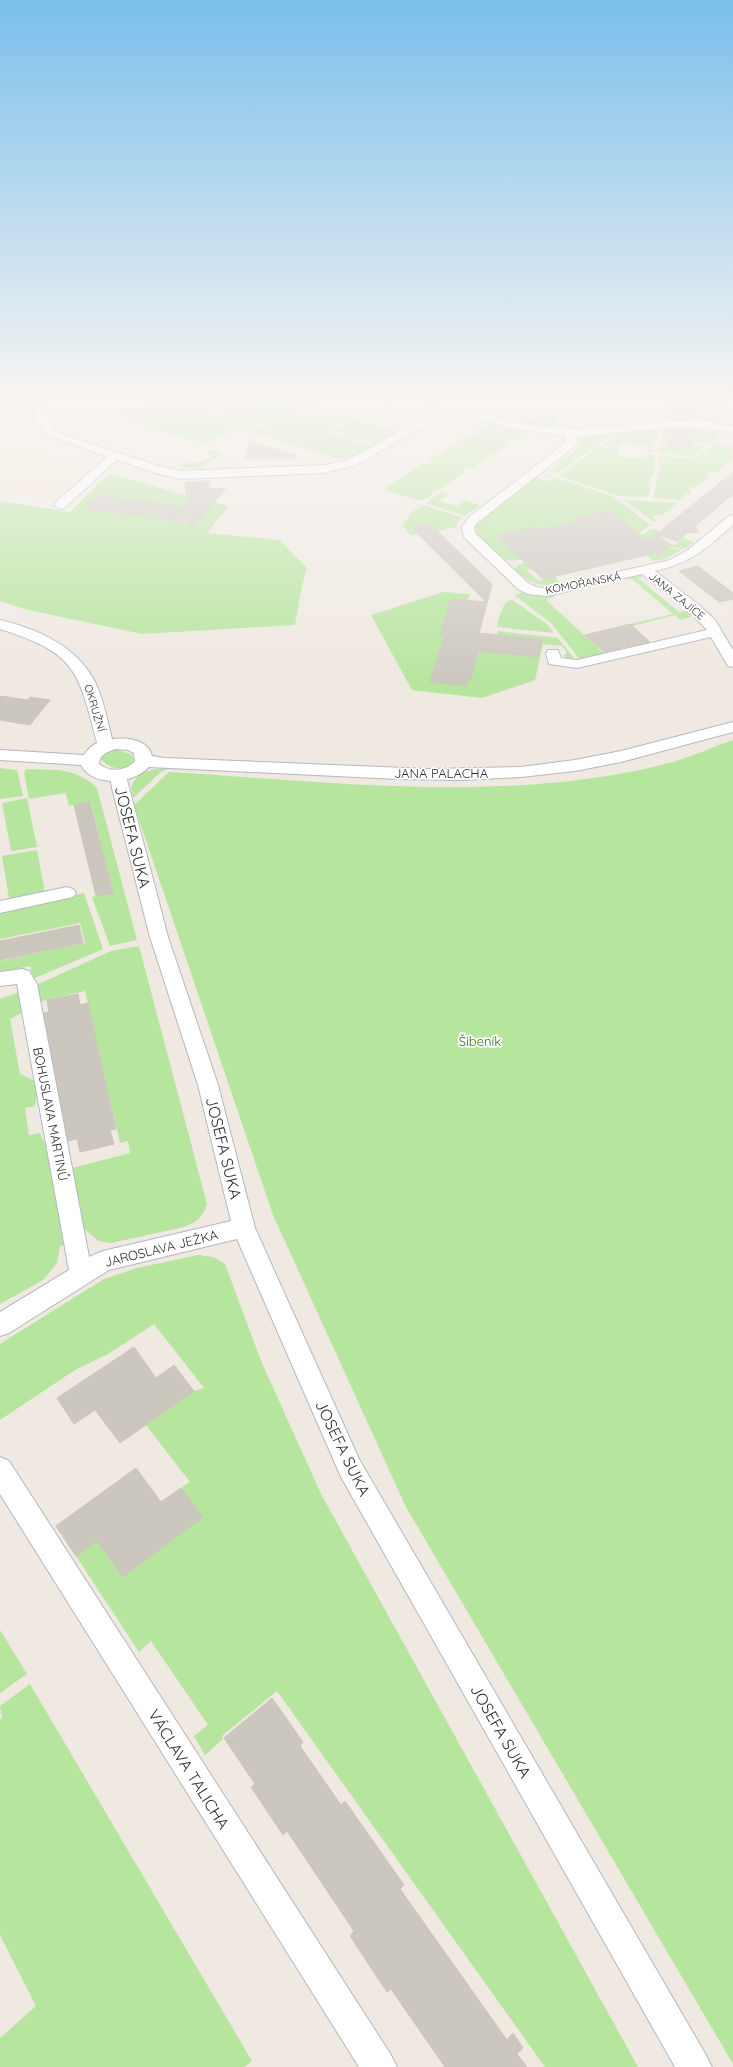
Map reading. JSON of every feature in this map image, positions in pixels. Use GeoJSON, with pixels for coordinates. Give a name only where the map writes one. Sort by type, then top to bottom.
{"type":"FeatureCollection","features":[{"type":"Feature","properties":{"kind":"street"},"geometry":{"type":"LineString","coordinates":[[60,505],[73,493]]}},
{"type":"Feature","properties":{"kind":"street","name":"KOMOŘANSKÁ"},"geometry":{"type":"LineString","coordinates":[[507,493],[473,520],[468,527],[469,534],[501,567],[523,586],[533,591],[547,592],[674,563],[693,553],[733,519]]}},
{"type":"Feature","properties":{"kind":"street","name":"JANA ZAJÍCE"},"geometry":{"type":"LineString","coordinates":[[645,570],[694,608],[710,623],[733,663]]}},
{"type":"Feature","properties":{"kind":"street","name":"OKRUŽNÍ"},"geometry":{"type":"LineString","coordinates":[[0,624],[49,643],[64,653],[79,668],[88,682],[106,746]]}},
{"type":"Feature","properties":{"kind":"street"},"geometry":{"type":"LineString","coordinates":[[553,653],[554,661],[577,664],[715,632]]}},
{"type":"Feature","properties":{"kind":"street","name":"JANA PALACHA"},"geometry":{"type":"LineString","coordinates":[[144,761],[422,774],[484,774],[550,769],[615,758],[675,744],[733,726]]}},
{"type":"Feature","properties":{"kind":"street"},"geometry":{"type":"LineString","coordinates":[[116,744],[132,745],[142,751],[144,761],[135,770],[118,776],[101,774],[94,771],[89,761],[96,751],[106,746],[116,744]]}},
{"type":"Feature","properties":{"kind":"street"},"geometry":{"type":"LineString","coordinates":[[0,754],[89,761]]}},
{"type":"Feature","properties":{"kind":"street","name":"JOSEFA SUKA"},"geometry":{"type":"LineString","coordinates":[[118,776],[159,937],[208,1085],[244,1228],[350,1468],[694,2067]]}},
{"type":"Feature","properties":{"kind":"street"},"geometry":{"type":"LineString","coordinates":[[0,907],[67,893]]}},
{"type":"Feature","properties":{"kind":"street","name":"BOHUSLAVA MARTINŮ"},"geometry":{"type":"LineString","coordinates":[[0,979],[22,976],[26,984],[81,1274]]}},
{"type":"Feature","properties":{"kind":"street","name":"JAROSLAVA JEŽKA"},"geometry":{"type":"LineString","coordinates":[[0,1326],[103,1261],[244,1228]]}},
{"type":"Feature","properties":{"kind":"street","name":"VÁCLAVA TALICHA"},"geometry":{"type":"LineString","coordinates":[[0,1470],[379,2067]]}},
{"type":"Feature","properties":{"kind":"shaded area"},"geometry":{"type":"Polygon","coordinates":[[[10,493],[60,493],[53,500],[10,493]]]}},
{"type":"Feature","properties":{"kind":"green space"},"geometry":{"type":"Polygon","coordinates":[[[89,493],[180,493],[229,506],[207,533],[280,540],[307,568],[295,625],[142,634],[24,609],[0,601],[0,501],[70,512],[89,493]]]}},
{"type":"Feature","properties":{"kind":"green space"},"geometry":{"type":"Polygon","coordinates":[[[396,493],[433,493],[422,501],[396,493]]]}},
{"type":"Feature","properties":{"kind":"green space"},"geometry":{"type":"Polygon","coordinates":[[[439,493],[446,493],[448,494],[439,501],[457,506],[464,500],[480,505],[465,516],[426,503],[439,493]]]}},
{"type":"Feature","properties":{"kind":"green space"},"geometry":{"type":"Polygon","coordinates":[[[514,493],[603,493],[614,497],[650,525],[638,534],[518,560],[506,560],[498,557],[481,540],[475,525],[514,493]]]}},
{"type":"Feature","properties":{"kind":"green space"},"geometry":{"type":"Polygon","coordinates":[[[611,493],[649,493],[648,497],[619,496],[611,493]]]}},
{"type":"Feature","properties":{"kind":"green space"},"geometry":{"type":"Polygon","coordinates":[[[654,493],[690,493],[688,495],[685,494],[683,496],[685,497],[682,500],[653,498],[654,493]]]}},
{"type":"Feature","properties":{"kind":"green space"},"geometry":{"type":"Polygon","coordinates":[[[624,500],[678,503],[661,516],[656,515],[652,518],[657,520],[654,522],[624,500]]]}},
{"type":"Feature","properties":{"kind":"green space"},"geometry":{"type":"Polygon","coordinates":[[[423,505],[464,519],[461,518],[456,523],[458,524],[456,527],[437,531],[429,523],[409,527],[418,535],[410,535],[403,525],[411,513],[423,505]]]}},
{"type":"Feature","properties":{"kind":"green space"},"geometry":{"type":"Polygon","coordinates":[[[652,529],[661,531],[654,538],[676,545],[681,537],[694,542],[686,548],[681,549],[638,538],[652,529]]]}},
{"type":"Feature","properties":{"kind":"green space"},"geometry":{"type":"Polygon","coordinates":[[[635,539],[681,551],[664,559],[653,561],[646,555],[635,539]]]}},
{"type":"Feature","properties":{"kind":"green space"},"geometry":{"type":"Polygon","coordinates":[[[536,560],[542,566],[526,570],[539,581],[554,576],[560,583],[546,585],[535,584],[514,569],[519,564],[536,560]]]}},
{"type":"Feature","properties":{"kind":"green space"},"geometry":{"type":"Polygon","coordinates":[[[643,574],[644,576],[638,578],[679,612],[687,611],[692,613],[691,617],[681,620],[675,615],[632,626],[630,624],[673,614],[632,579],[621,579],[643,574]]]}},
{"type":"Feature","properties":{"kind":"green space"},"geometry":{"type":"Polygon","coordinates":[[[443,592],[470,594],[468,600],[451,599],[440,635],[445,636],[431,682],[466,686],[468,679],[471,679],[480,646],[496,653],[538,657],[542,639],[500,635],[498,641],[494,641],[498,631],[558,638],[576,661],[567,660],[564,655],[567,653],[562,646],[543,644],[535,680],[482,698],[412,690],[371,615],[443,592]]]}},
{"type":"Feature","properties":{"kind":"green space"},"geometry":{"type":"Polygon","coordinates":[[[523,592],[554,595],[554,597],[546,600],[605,654],[580,660],[551,623],[514,595],[523,592]]]}},
{"type":"Feature","properties":{"kind":"green space"},"geometry":{"type":"Polygon","coordinates":[[[511,599],[547,624],[554,633],[497,627],[505,603],[511,599]]]}},
{"type":"Feature","properties":{"kind":"green space","name":"Šibeník"},"geometry":{"type":"Polygon","coordinates":[[[733,740],[733,2064],[406,1507],[273,1215],[134,805],[169,772],[359,785],[486,787],[549,783],[612,775],[673,762],[733,740]]]}},
{"type":"Feature","properties":{"kind":"green space"},"geometry":{"type":"Polygon","coordinates":[[[110,750],[118,750],[132,755],[134,761],[127,767],[113,767],[101,759],[102,755],[110,750]]]}},
{"type":"Feature","properties":{"kind":"green space"},"geometry":{"type":"Polygon","coordinates":[[[0,768],[17,770],[23,796],[0,799],[0,768]]]}},
{"type":"Feature","properties":{"kind":"green space"},"geometry":{"type":"Polygon","coordinates":[[[170,768],[162,771],[133,798],[131,788],[133,783],[140,775],[154,769],[170,768]]]}},
{"type":"Feature","properties":{"kind":"green space"},"geometry":{"type":"Polygon","coordinates":[[[26,769],[55,770],[73,773],[89,781],[97,788],[137,940],[110,946],[92,897],[113,892],[91,802],[69,806],[66,793],[29,799],[24,773],[26,769]]]}},
{"type":"Feature","properties":{"kind":"green space"},"geometry":{"type":"Polygon","coordinates":[[[27,798],[37,847],[11,851],[2,803],[27,798]]]}},
{"type":"Feature","properties":{"kind":"green space"},"geometry":{"type":"Polygon","coordinates":[[[37,850],[45,893],[19,899],[9,898],[2,856],[37,850]]]}},
{"type":"Feature","properties":{"kind":"green space"},"geometry":{"type":"Polygon","coordinates":[[[84,893],[103,949],[33,979],[30,966],[0,972],[0,961],[85,943],[80,923],[0,939],[0,911],[84,893]]]}},
{"type":"Feature","properties":{"kind":"green space"},"geometry":{"type":"Polygon","coordinates":[[[139,946],[207,1204],[204,1212],[199,1218],[193,1223],[184,1227],[111,1243],[99,1241],[84,1229],[72,1168],[130,1153],[128,1141],[120,1143],[85,991],[37,1002],[34,986],[111,951],[139,946]]]}},
{"type":"Feature","properties":{"kind":"green space"},"geometry":{"type":"Polygon","coordinates":[[[23,991],[25,1004],[22,1013],[10,1019],[20,1074],[39,1083],[35,1106],[25,1108],[29,1135],[40,1133],[52,1159],[67,1242],[60,1247],[57,1263],[43,1280],[0,1304],[0,999],[23,991]]]}},
{"type":"Feature","properties":{"kind":"green space"},"geometry":{"type":"Polygon","coordinates":[[[198,1255],[213,1257],[225,1264],[261,1361],[321,1494],[638,2067],[545,2067],[277,1691],[222,1736],[223,1739],[205,1755],[194,1736],[208,1725],[151,1641],[139,1652],[76,1556],[97,1541],[123,1577],[202,1517],[181,1488],[190,1482],[146,1425],[194,1391],[204,1388],[154,1324],[108,1354],[75,1370],[0,1420],[0,1344],[104,1279],[137,1268],[198,1255]]]}},
{"type":"Feature","properties":{"kind":"green space"},"geometry":{"type":"Polygon","coordinates":[[[0,1630],[27,1674],[0,1693],[0,1630]]]}},
{"type":"Feature","properties":{"kind":"green space"},"geometry":{"type":"Polygon","coordinates":[[[30,1684],[252,2061],[245,2067],[0,2067],[0,2038],[36,2006],[0,1935],[0,1719],[2,1718],[0,1706],[30,1684]]]}},
{"type":"Feature","properties":{"kind":"building"},"geometry":{"type":"Polygon","coordinates":[[[186,493],[221,493],[191,530],[190,523],[151,517],[153,508],[145,517],[85,508],[98,495],[188,508],[186,493]]]}},
{"type":"Feature","properties":{"kind":"building"},"geometry":{"type":"Polygon","coordinates":[[[707,493],[733,493],[695,526],[699,532],[687,533],[677,541],[657,535],[671,545],[660,555],[656,553],[543,579],[496,536],[534,527],[538,530],[576,522],[573,519],[610,511],[648,541],[707,493]]]}},
{"type":"Feature","properties":{"kind":"building"},"geometry":{"type":"Polygon","coordinates":[[[429,523],[492,584],[479,633],[542,639],[538,657],[478,651],[471,679],[468,679],[466,686],[430,682],[445,636],[440,635],[451,599],[486,602],[411,527],[429,523]]]}},
{"type":"Feature","properties":{"kind":"building"},"geometry":{"type":"Polygon","coordinates":[[[698,566],[733,593],[733,599],[719,602],[679,571],[698,566]]]}},
{"type":"Feature","properties":{"kind":"building"},"geometry":{"type":"Polygon","coordinates":[[[630,624],[650,642],[604,652],[585,635],[630,624]]]}},
{"type":"Feature","properties":{"kind":"building"},"geometry":{"type":"Polygon","coordinates":[[[0,696],[28,700],[30,697],[50,700],[30,725],[0,720],[0,696]]]}},
{"type":"Feature","properties":{"kind":"building"},"geometry":{"type":"Polygon","coordinates":[[[90,802],[113,893],[96,896],[74,805],[90,802]]]}},
{"type":"Feature","properties":{"kind":"building"},"geometry":{"type":"Polygon","coordinates":[[[79,925],[83,943],[0,960],[0,941],[79,925]]]}},
{"type":"Feature","properties":{"kind":"building"},"geometry":{"type":"Polygon","coordinates":[[[78,994],[80,1005],[88,1003],[116,1129],[110,1130],[114,1144],[80,1152],[77,1139],[68,1141],[44,1013],[49,1012],[47,1000],[78,994]]]}},
{"type":"Feature","properties":{"kind":"building"},"geometry":{"type":"Polygon","coordinates":[[[134,1347],[156,1378],[174,1365],[194,1391],[120,1443],[95,1410],[74,1424],[57,1398],[134,1347]]]}},
{"type":"Feature","properties":{"kind":"building"},"geometry":{"type":"Polygon","coordinates":[[[136,1468],[161,1502],[181,1488],[203,1517],[123,1577],[97,1541],[76,1556],[56,1526],[136,1468]]]}},
{"type":"Feature","properties":{"kind":"building"},"geometry":{"type":"Polygon","coordinates":[[[272,1698],[303,1742],[300,1746],[341,1805],[345,1801],[404,1885],[400,1889],[507,2040],[513,2033],[523,2048],[517,2054],[527,2067],[445,2067],[391,1989],[387,1992],[350,1936],[354,1931],[287,1831],[283,1835],[251,1787],[255,1784],[224,1738],[272,1698]]]}}]}
